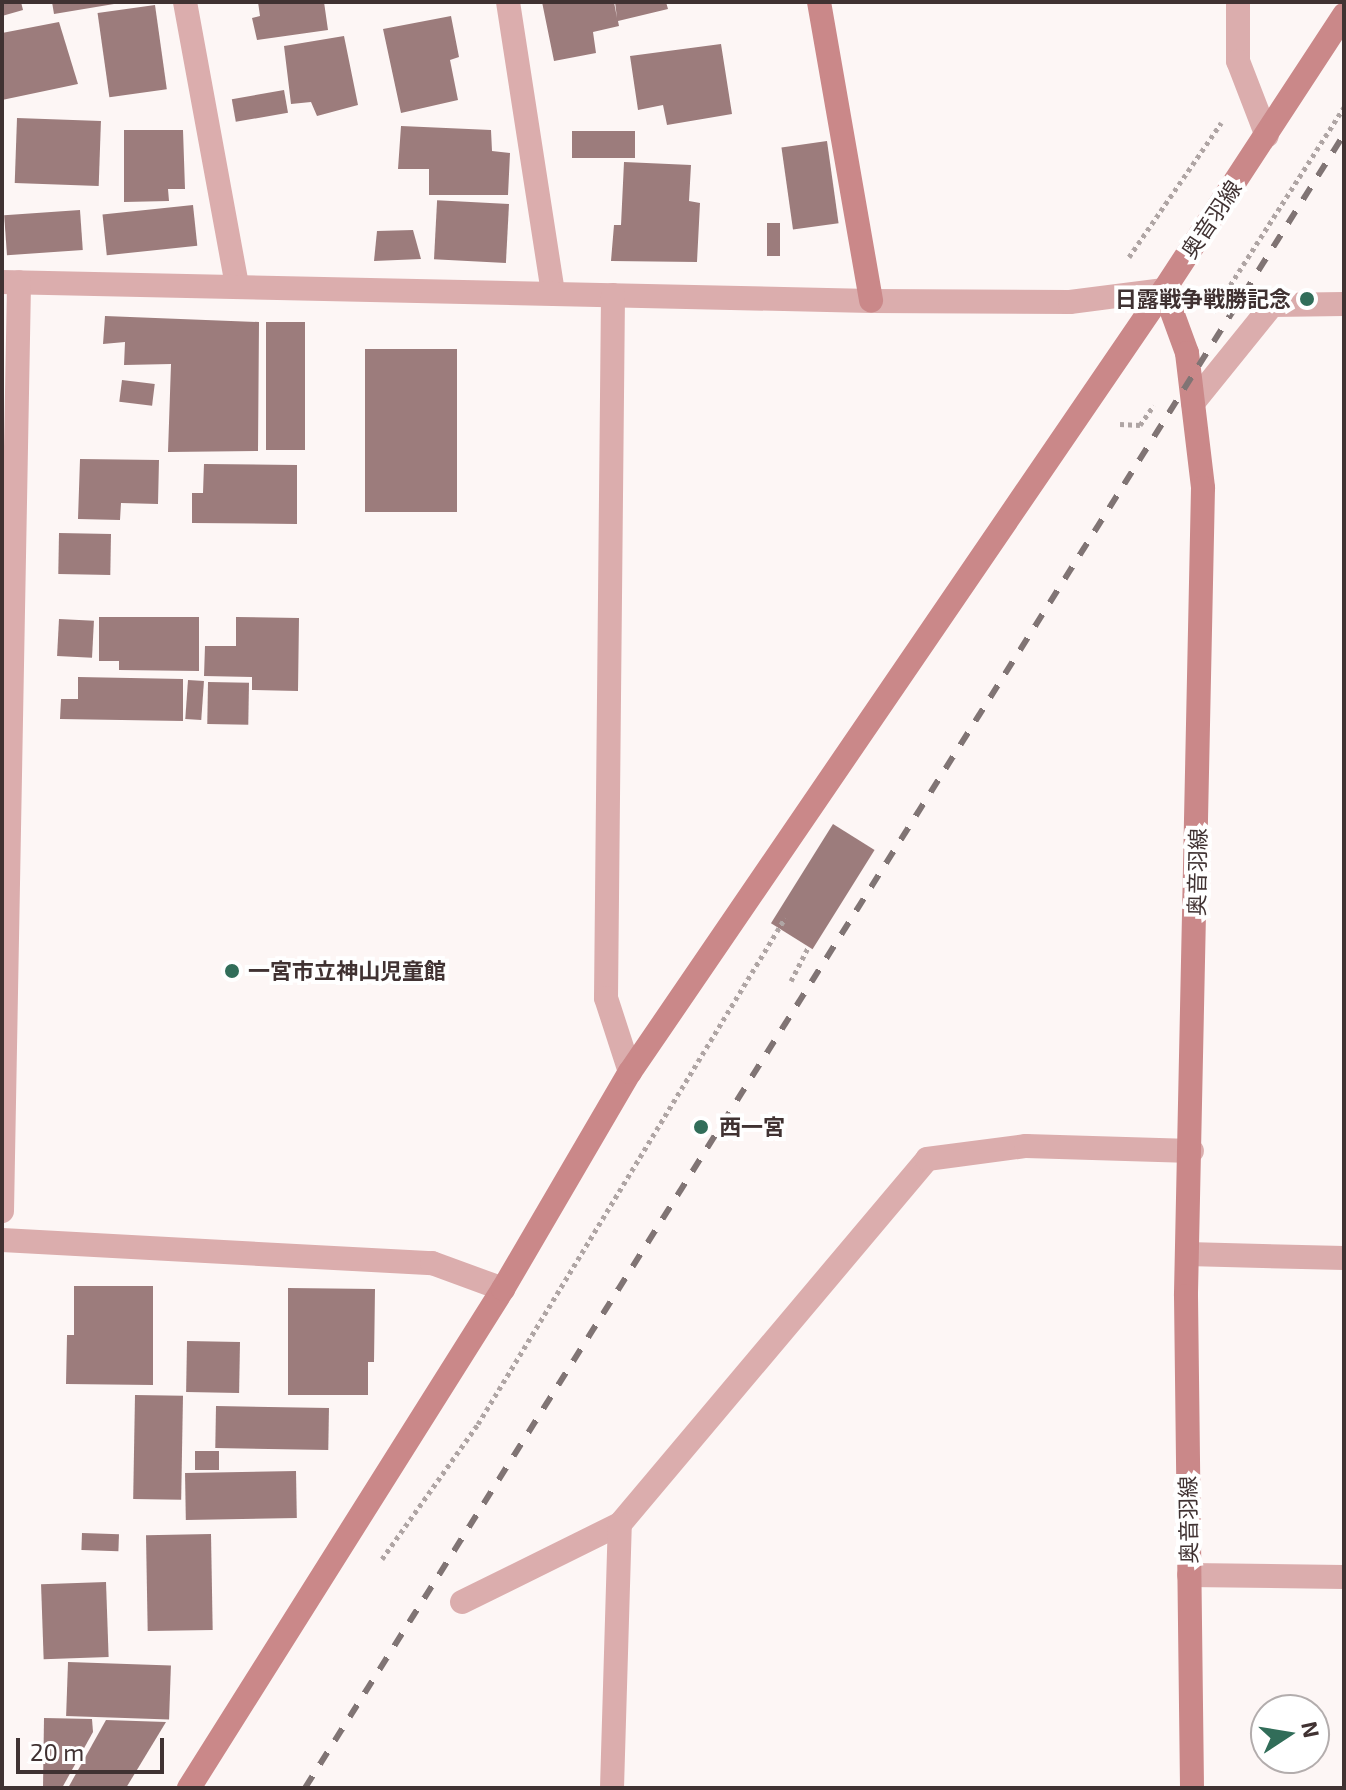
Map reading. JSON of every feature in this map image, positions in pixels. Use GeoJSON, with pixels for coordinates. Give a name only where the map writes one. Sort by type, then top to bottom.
{"type":"FeatureCollection","features":[{"type":"Feature","properties":{"kind":"street"},"geometry":{"type":"LineString","coordinates":[[185,2],[237,286]]}},
{"type":"Feature","properties":{"kind":"street"},"geometry":{"type":"LineString","coordinates":[[508,2],[553,294]]}},
{"type":"Feature","properties":{"kind":"street"},"geometry":{"type":"LineString","coordinates":[[819,2],[871,301]]}},
{"type":"Feature","properties":{"kind":"street"},"geometry":{"type":"LineString","coordinates":[[1238,2],[1238,61],[1267,136]]}},
{"type":"Feature","properties":{"kind":"street","name":"奥音羽線"},"geometry":{"type":"LineString","coordinates":[[1192,1788],[1187,1254],[1192,1151],[1203,488],[1187,353],[1164,290],[1344,15]]}},
{"type":"Feature","properties":{"kind":"street"},"geometry":{"type":"LineString","coordinates":[[2,1211],[11,282],[871,301],[1070,302],[1164,290]]}},
{"type":"Feature","properties":{"kind":"street"},"geometry":{"type":"LineString","coordinates":[[189,1788],[503,1289],[630,1072],[1164,290]]}},
{"type":"Feature","properties":{"kind":"street"},"geometry":{"type":"LineString","coordinates":[[613,295],[606,998],[630,1072]]}},
{"type":"Feature","properties":{"kind":"street"},"geometry":{"type":"LineString","coordinates":[[1193,403],[1272,305],[1344,304]]}},
{"type":"Feature","properties":{"kind":"street"},"geometry":{"type":"LineString","coordinates":[[462,1602],[620,1524],[927,1159],[1026,1146],[1192,1151]]}},
{"type":"Feature","properties":{"kind":"street"},"geometry":{"type":"LineString","coordinates":[[2,1240],[432,1263],[503,1289]]}},
{"type":"Feature","properties":{"kind":"street"},"geometry":{"type":"LineString","coordinates":[[1187,1254],[1344,1258]]}},
{"type":"Feature","properties":{"kind":"street"},"geometry":{"type":"LineString","coordinates":[[612,1788],[620,1524]]}},
{"type":"Feature","properties":{"kind":"street"},"geometry":{"type":"LineString","coordinates":[[1189,1575],[1344,1577]]}},
{"type":"Feature","properties":{"kind":"path"},"geometry":{"type":"LineString","coordinates":[[1126,261],[1248,84]]}},
{"type":"Feature","properties":{"kind":"path"},"geometry":{"type":"LineString","coordinates":[[1114,434],[1122,422],[1140,425],[1344,107]]}},
{"type":"Feature","properties":{"kind":"path"},"geometry":{"type":"LineString","coordinates":[[376,1567],[478,1424],[790,910]]}},
{"type":"Feature","properties":{"kind":"path"},"geometry":{"type":"LineString","coordinates":[[791,981],[808,948]]}},
{"type":"Feature","properties":{"kind":"building"},"geometry":{"type":"Polygon","coordinates":[[[2,2],[21,2],[23,10],[2,16],[2,2]]]}},
{"type":"Feature","properties":{"kind":"building"},"geometry":{"type":"Polygon","coordinates":[[[52,2],[114,2],[114,4],[54,14],[52,2]]]}},
{"type":"Feature","properties":{"kind":"building"},"geometry":{"type":"Polygon","coordinates":[[[258,2],[324,2],[328,30],[257,40],[252,18],[260,16],[258,2]]]}},
{"type":"Feature","properties":{"kind":"building"},"geometry":{"type":"Polygon","coordinates":[[[542,2],[614,2],[617,18],[615,2],[666,2],[668,9],[618,21],[619,26],[593,32],[596,53],[554,61],[542,2]]]}},
{"type":"Feature","properties":{"kind":"building"},"geometry":{"type":"Polygon","coordinates":[[[155,5],[167,89],[109,97],[98,13],[155,5]]]}},
{"type":"Feature","properties":{"kind":"building"},"geometry":{"type":"Polygon","coordinates":[[[451,16],[459,57],[450,60],[458,100],[401,113],[383,29],[451,16]]]}},
{"type":"Feature","properties":{"kind":"building"},"geometry":{"type":"Polygon","coordinates":[[[59,22],[78,84],[2,100],[2,33],[59,22]]]}},
{"type":"Feature","properties":{"kind":"building"},"geometry":{"type":"Polygon","coordinates":[[[344,36],[358,105],[317,116],[311,102],[291,104],[284,46],[344,36]]]}},
{"type":"Feature","properties":{"kind":"building"},"geometry":{"type":"Polygon","coordinates":[[[721,44],[732,114],[667,125],[663,105],[638,110],[630,56],[721,44]]]}},
{"type":"Feature","properties":{"kind":"building"},"geometry":{"type":"Polygon","coordinates":[[[284,90],[288,113],[236,122],[232,99],[284,90]]]}},
{"type":"Feature","properties":{"kind":"building"},"geometry":{"type":"Polygon","coordinates":[[[17,118],[101,121],[99,186],[15,183],[17,118]]]}},
{"type":"Feature","properties":{"kind":"building"},"geometry":{"type":"Polygon","coordinates":[[[401,126],[491,130],[492,151],[510,153],[508,195],[429,195],[429,169],[398,169],[401,126]]]}},
{"type":"Feature","properties":{"kind":"building"},"geometry":{"type":"Polygon","coordinates":[[[124,130],[183,130],[185,189],[168,189],[169,201],[124,202],[124,130]]]}},
{"type":"Feature","properties":{"kind":"building"},"geometry":{"type":"Polygon","coordinates":[[[572,131],[635,131],[635,158],[572,158],[572,131]]]}},
{"type":"Feature","properties":{"kind":"building"},"geometry":{"type":"Polygon","coordinates":[[[827,141],[839,223],[793,230],[781,147],[827,141]]]}},
{"type":"Feature","properties":{"kind":"building"},"geometry":{"type":"Polygon","coordinates":[[[624,162],[691,165],[689,201],[700,203],[697,262],[611,261],[614,225],[621,225],[624,162]]]}},
{"type":"Feature","properties":{"kind":"building"},"geometry":{"type":"Polygon","coordinates":[[[437,200],[509,204],[506,263],[434,259],[437,200]]]}},
{"type":"Feature","properties":{"kind":"building"},"geometry":{"type":"Polygon","coordinates":[[[193,205],[197,246],[107,255],[102,215],[193,205]]]}},
{"type":"Feature","properties":{"kind":"building"},"geometry":{"type":"Polygon","coordinates":[[[80,210],[83,250],[7,255],[4,215],[80,210]]]}},
{"type":"Feature","properties":{"kind":"building"},"geometry":{"type":"Polygon","coordinates":[[[767,223],[780,223],[780,256],[767,256],[767,223]]]}},
{"type":"Feature","properties":{"kind":"building"},"geometry":{"type":"Polygon","coordinates":[[[413,230],[421,259],[374,261],[377,231],[413,230]]]}},
{"type":"Feature","properties":{"kind":"building"},"geometry":{"type":"Polygon","coordinates":[[[105,316],[259,322],[258,451],[168,452],[171,364],[124,365],[125,342],[103,344],[105,316]]]}},
{"type":"Feature","properties":{"kind":"building"},"geometry":{"type":"Polygon","coordinates":[[[266,322],[305,322],[305,450],[266,450],[266,322]]]}},
{"type":"Feature","properties":{"kind":"building"},"geometry":{"type":"Polygon","coordinates":[[[365,349],[457,349],[457,512],[365,512],[365,349]]]}},
{"type":"Feature","properties":{"kind":"building"},"geometry":{"type":"Polygon","coordinates":[[[122,380],[155,384],[152,406],[119,402],[122,380]]]}},
{"type":"Feature","properties":{"kind":"building"},"geometry":{"type":"Polygon","coordinates":[[[80,459],[159,460],[158,504],[121,503],[120,520],[78,519],[80,459]]]}},
{"type":"Feature","properties":{"kind":"building"},"geometry":{"type":"Polygon","coordinates":[[[204,464],[297,465],[297,524],[192,523],[192,493],[203,493],[204,464]]]}},
{"type":"Feature","properties":{"kind":"building"},"geometry":{"type":"Polygon","coordinates":[[[59,533],[111,534],[110,575],[58,574],[59,533]]]}},
{"type":"Feature","properties":{"kind":"building"},"geometry":{"type":"Polygon","coordinates":[[[99,617],[199,617],[199,671],[119,670],[119,661],[99,661],[99,617]]]}},
{"type":"Feature","properties":{"kind":"building"},"geometry":{"type":"Polygon","coordinates":[[[236,617],[299,618],[298,691],[252,690],[252,677],[204,676],[205,646],[236,646],[236,617]]]}},
{"type":"Feature","properties":{"kind":"building"},"geometry":{"type":"Polygon","coordinates":[[[59,619],[94,621],[92,658],[57,656],[59,619]]]}},
{"type":"Feature","properties":{"kind":"building"},"geometry":{"type":"Polygon","coordinates":[[[78,677],[183,679],[183,721],[60,719],[61,699],[78,699],[78,677]]]}},
{"type":"Feature","properties":{"kind":"building"},"geometry":{"type":"Polygon","coordinates":[[[188,680],[204,681],[201,720],[185,719],[188,680]]]}},
{"type":"Feature","properties":{"kind":"building"},"geometry":{"type":"Polygon","coordinates":[[[208,682],[249,683],[248,725],[207,724],[208,682]]]}},
{"type":"Feature","properties":{"kind":"building"},"geometry":{"type":"Polygon","coordinates":[[[833,824],[875,850],[813,949],[771,923],[833,824]]]}},
{"type":"Feature","properties":{"kind":"building"},"geometry":{"type":"Polygon","coordinates":[[[74,1286],[153,1286],[153,1385],[66,1384],[67,1335],[74,1335],[74,1286]]]}},
{"type":"Feature","properties":{"kind":"building"},"geometry":{"type":"Polygon","coordinates":[[[288,1288],[375,1289],[374,1362],[368,1362],[368,1395],[288,1395],[288,1288]]]}},
{"type":"Feature","properties":{"kind":"building"},"geometry":{"type":"Polygon","coordinates":[[[187,1341],[240,1342],[239,1393],[186,1392],[187,1341]]]}},
{"type":"Feature","properties":{"kind":"building"},"geometry":{"type":"Polygon","coordinates":[[[135,1395],[183,1396],[181,1500],[133,1499],[135,1395]]]}},
{"type":"Feature","properties":{"kind":"building"},"geometry":{"type":"Polygon","coordinates":[[[216,1406],[329,1408],[328,1450],[215,1448],[216,1406]]]}},
{"type":"Feature","properties":{"kind":"building"},"geometry":{"type":"Polygon","coordinates":[[[195,1451],[219,1451],[219,1470],[195,1470],[195,1451]]]}},
{"type":"Feature","properties":{"kind":"building"},"geometry":{"type":"Polygon","coordinates":[[[296,1471],[297,1518],[186,1520],[185,1473],[296,1471]]]}},
{"type":"Feature","properties":{"kind":"building"},"geometry":{"type":"Polygon","coordinates":[[[82,1533],[119,1534],[118,1551],[81,1550],[82,1533]]]}},
{"type":"Feature","properties":{"kind":"building"},"geometry":{"type":"Polygon","coordinates":[[[211,1534],[213,1630],[148,1631],[146,1535],[211,1534]]]}},
{"type":"Feature","properties":{"kind":"building"},"geometry":{"type":"Polygon","coordinates":[[[106,1582],[109,1657],[44,1659],[41,1584],[106,1582]]]}},
{"type":"Feature","properties":{"kind":"building"},"geometry":{"type":"Polygon","coordinates":[[[68,1662],[171,1666],[169,1720],[66,1716],[68,1662]]]}},
{"type":"Feature","properties":{"kind":"building"},"geometry":{"type":"Polygon","coordinates":[[[44,1718],[92,1719],[93,1732],[62,1788],[43,1788],[44,1718]]]}},
{"type":"Feature","properties":{"kind":"building"},"geometry":{"type":"Polygon","coordinates":[[[106,1720],[166,1722],[126,1788],[68,1788],[106,1720]]]}},
{"type":"Feature","properties":{"kind":"railway"},"geometry":{"type":"LineString","coordinates":[[305,1788],[1344,134]]}},
{"type":"Feature","properties":{"kind":"place","name":"日露戦争戦勝記念"},"geometry":{"type":"Point","coordinates":[1307,299]}},
{"type":"Feature","properties":{"kind":"place","name":"一宮市立神山児童館"},"geometry":{"type":"Point","coordinates":[232,971]}},
{"type":"Feature","properties":{"kind":"place","name":"西一宮"},"geometry":{"type":"Point","coordinates":[701,1127]}}]}
